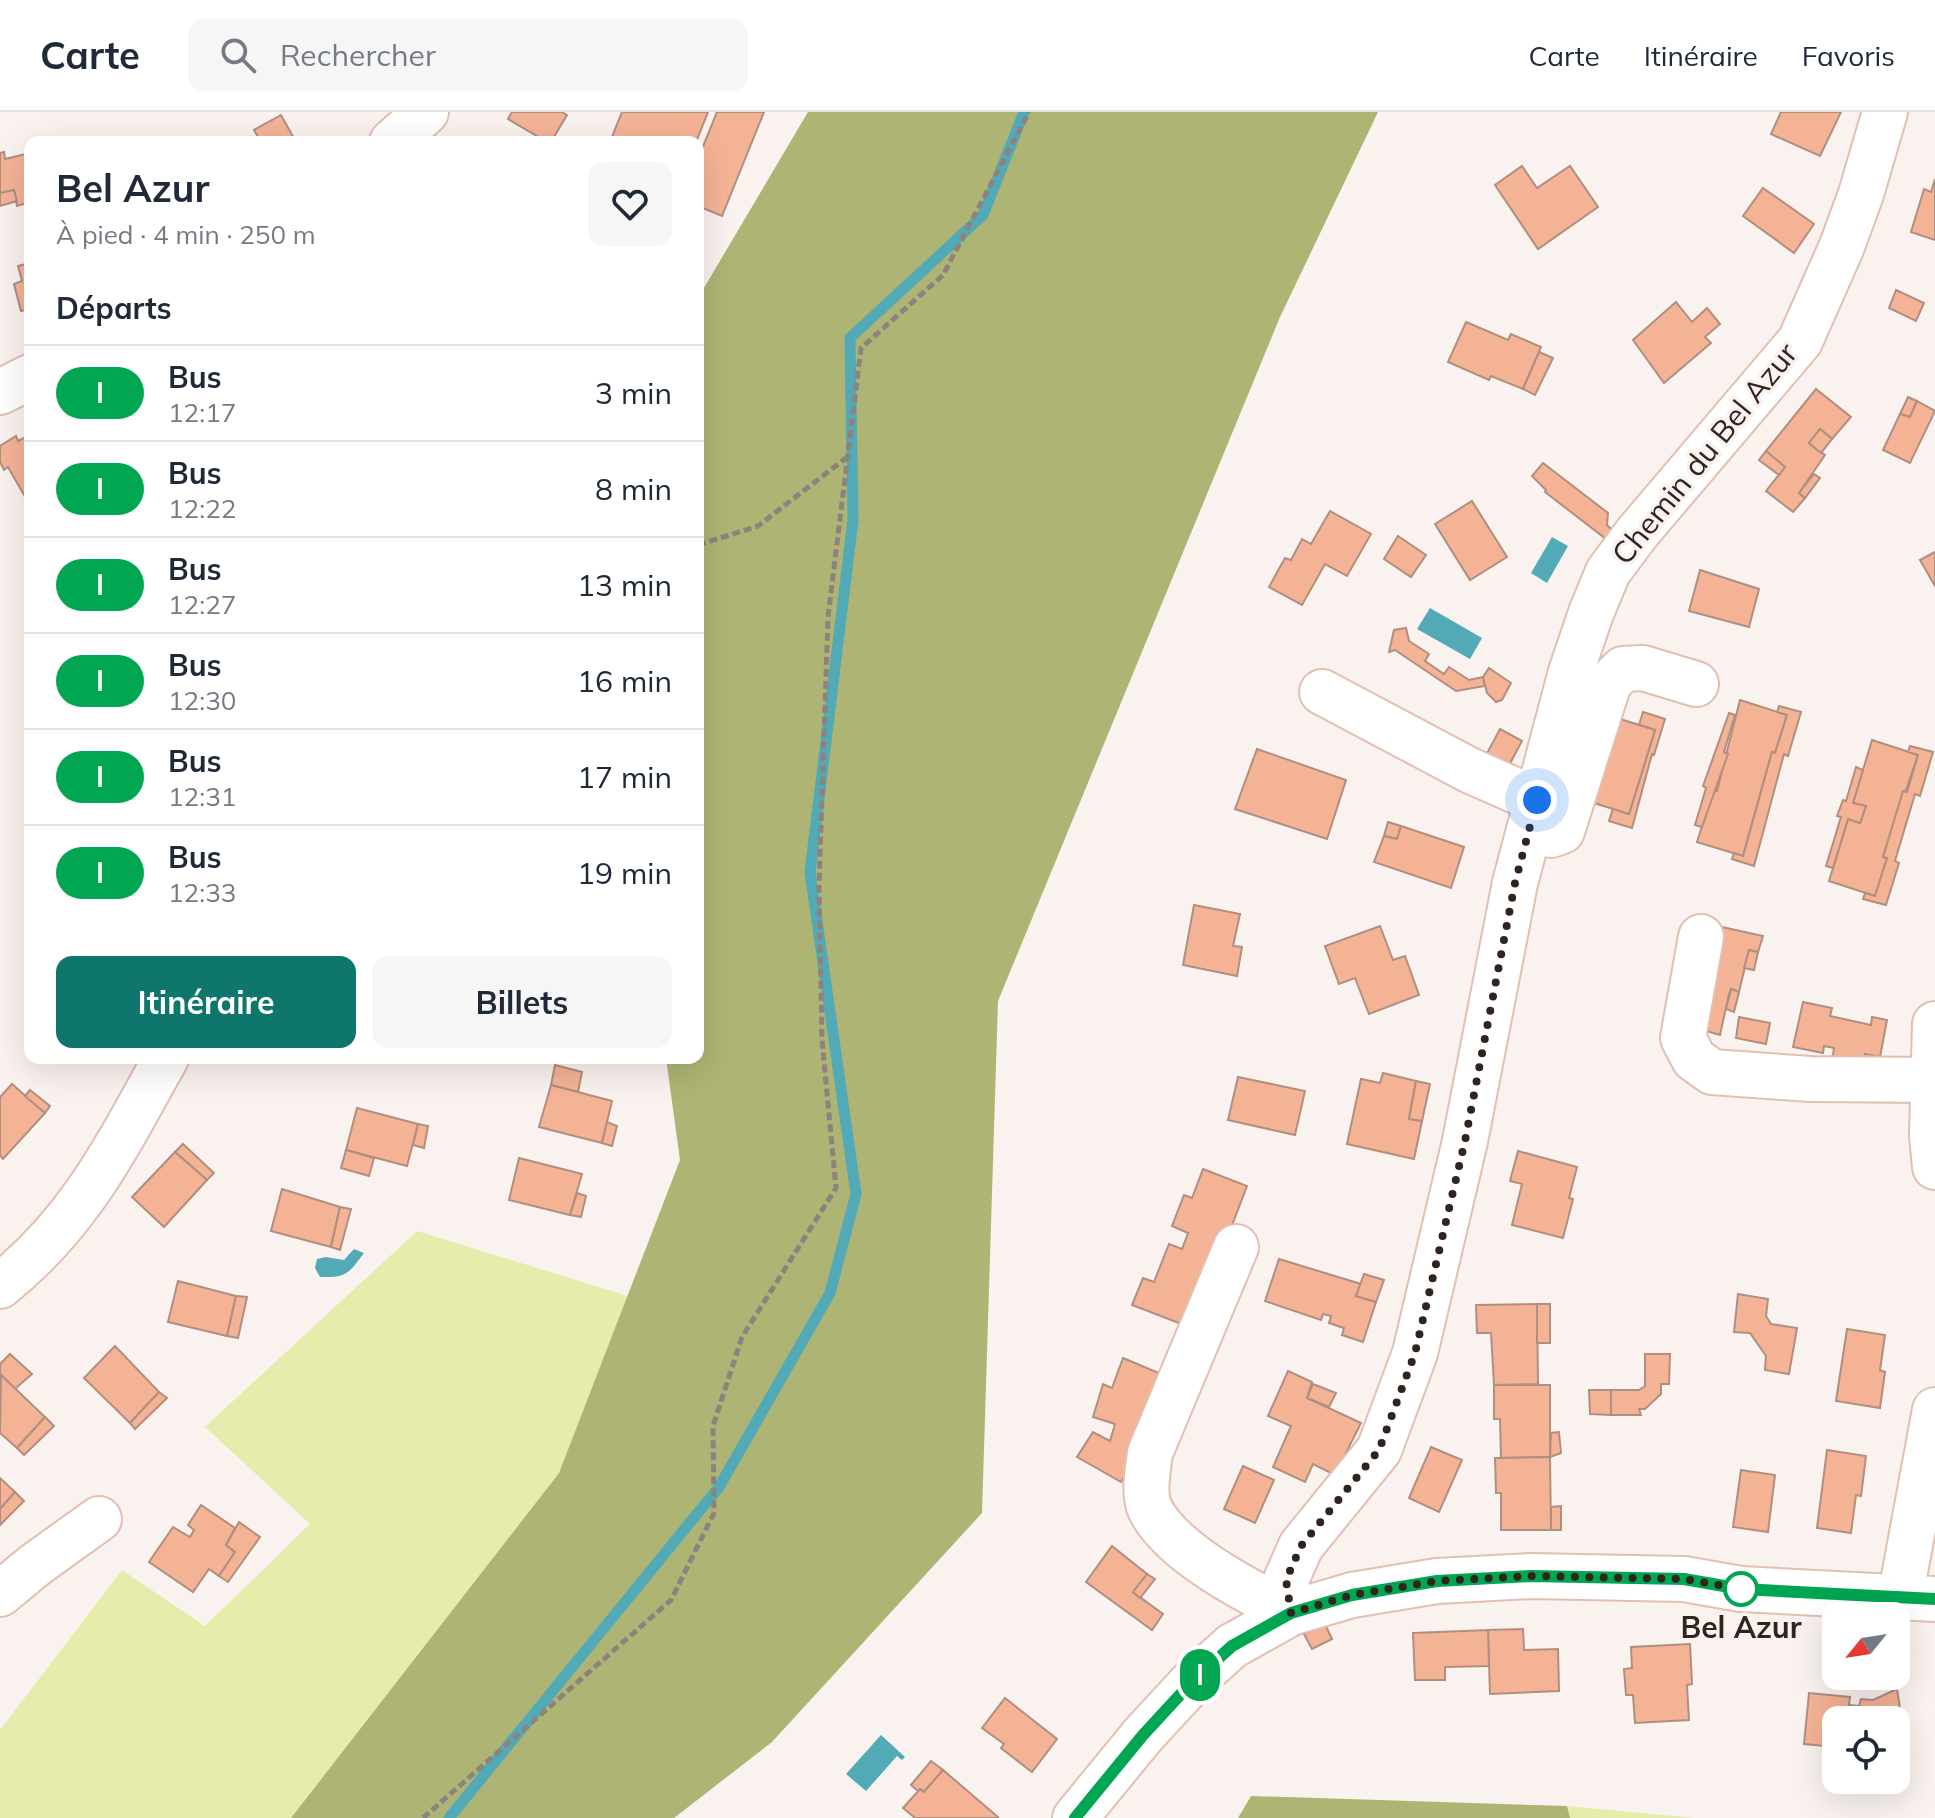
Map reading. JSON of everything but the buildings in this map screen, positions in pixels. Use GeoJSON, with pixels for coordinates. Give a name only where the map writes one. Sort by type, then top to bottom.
{"type":"FeatureCollection","features":[{"type":"Feature","properties":{"kind":"street"},"geometry":{"type":"LineString","coordinates":[[399,136],[426,112]]}},
{"type":"Feature","properties":{"kind":"street","name":"Chemin du Bel Azur"},"geometry":{"type":"LineString","coordinates":[[1291,1613],[1286,1580],[1301,1546],[1379,1450],[1415,1353],[1465,1141],[1482,1041],[1533,816],[1571,672],[1608,572],[1637,533],[1800,341],[1842,246],[1885,112]]}},
{"type":"Feature","properties":{"kind":"street"},"geometry":{"type":"LineString","coordinates":[[0,392],[24,380]]}},
{"type":"Feature","properties":{"kind":"street"},"geometry":{"type":"LineString","coordinates":[[1322,692],[1469,770],[1533,816],[1551,835],[1562,831],[1609,683],[1623,669],[1643,668],[1696,684]]}},
{"type":"Feature","properties":{"kind":"street"},"geometry":{"type":"LineString","coordinates":[[1701,937],[1683,1038],[1694,1059],[1712,1072],[1810,1079],[1933,1080]]}},
{"type":"Feature","properties":{"kind":"street"},"geometry":{"type":"LineString","coordinates":[[1935,1024],[1935,1167]]}},
{"type":"Feature","properties":{"kind":"street"},"geometry":{"type":"LineString","coordinates":[[0,1286],[52,1240],[96,1185],[163,1064]]}},
{"type":"Feature","properties":{"kind":"street"},"geometry":{"type":"LineString","coordinates":[[1236,1247],[1150,1453],[1147,1477],[1149,1508],[1173,1537],[1224,1580],[1291,1613]]}},
{"type":"Feature","properties":{"kind":"street"},"geometry":{"type":"LineString","coordinates":[[1919,1598],[1904,1577],[1935,1410]]}},
{"type":"Feature","properties":{"kind":"street"},"geometry":{"type":"LineString","coordinates":[[0,1594],[99,1519]]}},
{"type":"Feature","properties":{"kind":"street"},"geometry":{"type":"LineString","coordinates":[[1075,1818],[1191,1683],[1232,1646],[1291,1613],[1352,1595],[1437,1581],[1531,1576],[1684,1579],[1741,1589],[1919,1598]]}},
{"type":"Feature","properties":{"kind":"path"},"geometry":{"type":"LineString","coordinates":[[423,1818],[671,1600],[714,1513],[713,1426],[742,1337],[836,1188],[822,1040],[819,885],[828,617],[861,348],[943,275],[1029,112]]}},
{"type":"Feature","properties":{"kind":"path"},"geometry":{"type":"LineString","coordinates":[[704,543],[758,526],[847,457]]}},
{"type":"Feature","properties":{"kind":"green space"},"geometry":{"type":"Polygon","coordinates":[[[808,112],[1378,112],[1280,317],[998,1001],[982,1513],[772,1742],[674,1818],[291,1818],[559,1473],[680,1160],[667,1064],[704,1064],[704,288],[808,112]]]}},
{"type":"Feature","properties":{"kind":"green space"},"geometry":{"type":"Polygon","coordinates":[[[417,1231],[628,1296],[559,1473],[291,1818],[0,1818],[0,1730],[122,1570],[205,1626],[310,1524],[205,1427],[417,1231]]]}},
{"type":"Feature","properties":{"kind":"green space"},"geometry":{"type":"Polygon","coordinates":[[[1251,1796],[1567,1806],[1570,1818],[1238,1818],[1251,1796]]]}},
{"type":"Feature","properties":{"kind":"green space"},"geometry":{"type":"Polygon","coordinates":[[[1567,1806],[1696,1818],[1570,1818],[1567,1806]]]}},
{"type":"Feature","properties":{"kind":"water"},"geometry":{"type":"Polygon","coordinates":[[[1552,537],[1568,546],[1547,583],[1531,573],[1552,537]]]}},
{"type":"Feature","properties":{"kind":"water"},"geometry":{"type":"Polygon","coordinates":[[[1430,608],[1482,638],[1470,659],[1417,629],[1430,608]]]}},
{"type":"Feature","properties":{"kind":"water"},"geometry":{"type":"Polygon","coordinates":[[[354,1249],[364,1253],[351,1270],[342,1275],[320,1277],[315,1268],[317,1259],[344,1260],[354,1249]]]}},
{"type":"Feature","properties":{"kind":"water"},"geometry":{"type":"Polygon","coordinates":[[[881,1735],[905,1757],[902,1760],[897,1756],[866,1791],[846,1774],[881,1735]]]}},
{"type":"Feature","properties":{"kind":"waterway"},"geometry":{"type":"LineString","coordinates":[[449,1818],[719,1487],[830,1293],[856,1194],[810,872],[853,520],[850,338],[983,215],[1024,112]]}},
{"type":"Feature","properties":{"kind":"bus line","name":"I"},"geometry":{"type":"LineString","coordinates":[[1075,1818],[1143,1735],[1191,1683],[1232,1646],[1291,1613],[1352,1595],[1437,1581],[1531,1576],[1684,1579],[1741,1589],[1935,1599]]}},
{"type":"Feature","properties":{"kind":"place","name":"Bel Azur"},"geometry":{"type":"Point","coordinates":[1741,1589]}},
{"type":"Feature","properties":{"kind":"route"},"geometry":{"type":"LineString","coordinates":[[1537,800],[1515,883],[1465,1141],[1415,1353],[1379,1450],[1301,1546],[1286,1580],[1291,1613],[1352,1595],[1437,1581],[1531,1576],[1684,1579],[1741,1589]]}}]}
